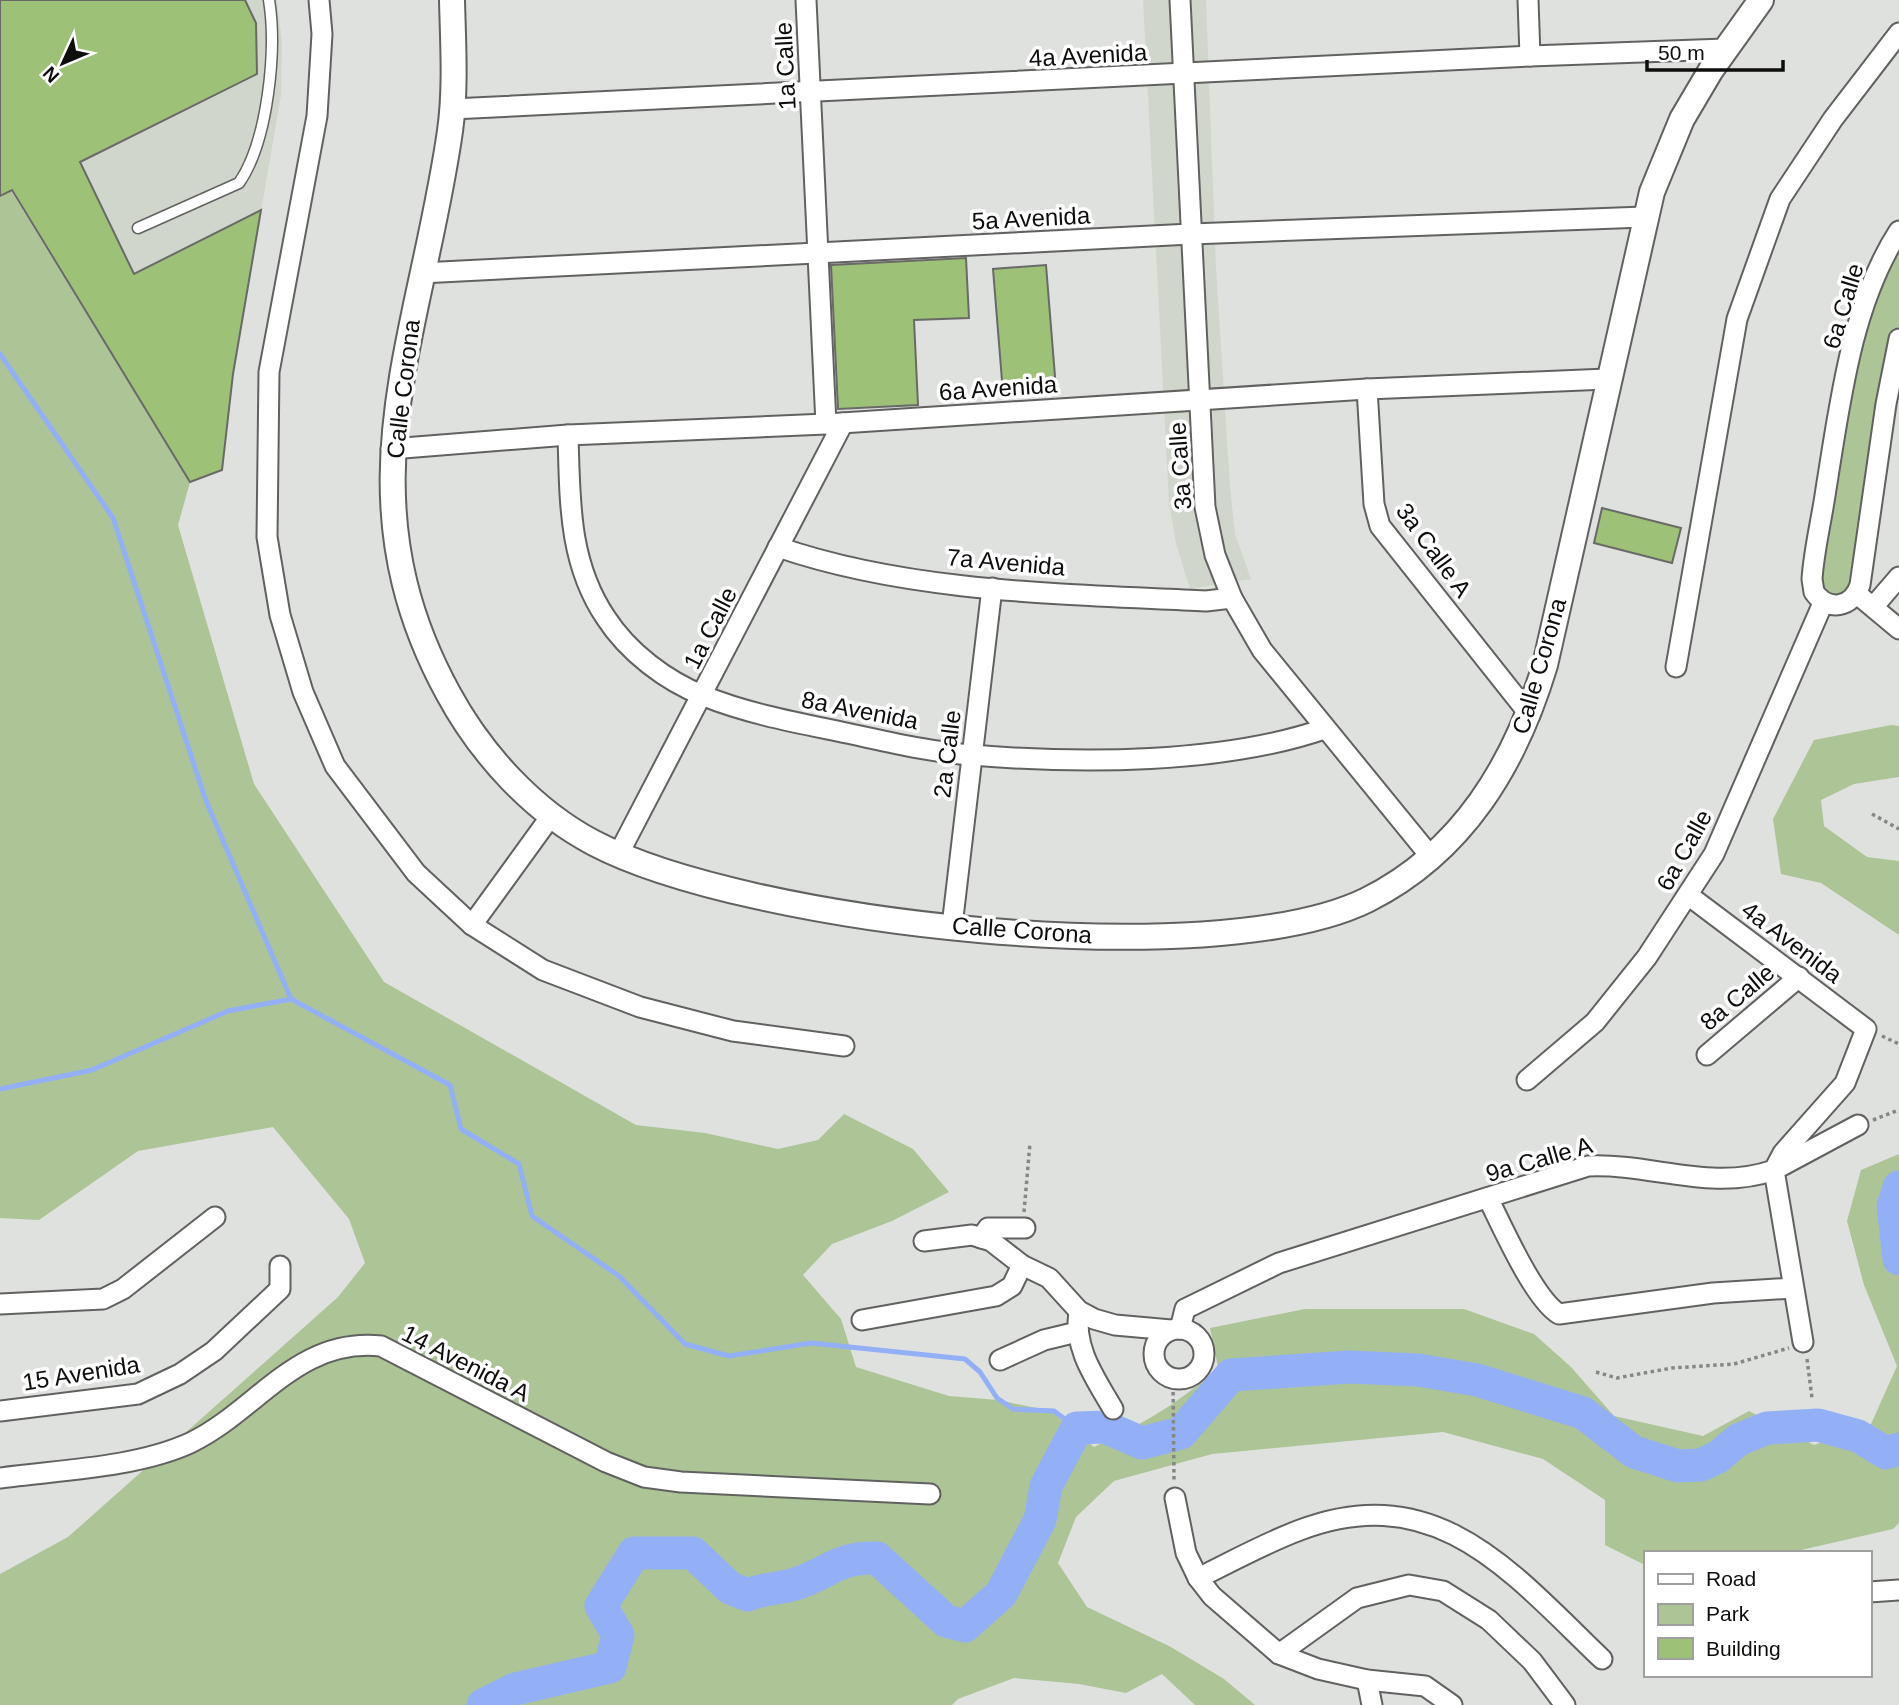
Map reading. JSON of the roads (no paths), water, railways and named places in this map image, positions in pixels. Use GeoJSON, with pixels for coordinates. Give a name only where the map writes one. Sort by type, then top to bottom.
{"type":"FeatureCollection","features":[{"type":"Feature","properties":{"kind":"street"},"geometry":{"type":"LineString","coordinates":[[319,0],[322,34],[317,116],[269,372],[267,537],[280,615],[303,692],[335,766],[416,873],[472,925],[543,970],[640,1007],[733,1031],[844,1046]]}},
{"type":"Feature","properties":{"kind":"street","name":"Calle Corona"},"geometry":{"type":"LineString","coordinates":[[452,0],[452,109],[444,170],[401,370],[391,449],[394,515],[401,561],[426,647],[449,695],[470,727],[525,794],[551,816],[618,855],[744,894],[866,915],[951,926],[1117,936],[1252,930],[1339,912],[1371,898],[1431,857],[1495,785],[1530,715],[1545,666],[1644,217],[1682,119],[1725,49],[1760,0]]}},
{"type":"Feature","properties":{"kind":"street","name":"1a Calle"},"geometry":{"type":"LineString","coordinates":[[618,855],[703,696],[778,547],[834,423],[819,253],[806,0]]}},
{"type":"Feature","properties":{"kind":"street","name":"3a Calle"},"geometry":{"type":"LineString","coordinates":[[1180,0],[1205,507],[1215,555],[1232,598],[1262,650],[1431,857]]}},
{"type":"Feature","properties":{"kind":"street"},"geometry":{"type":"LineString","coordinates":[[1528,0],[1530,56]]}},
{"type":"Feature","properties":{"kind":"street"},"geometry":{"type":"LineString","coordinates":[[1676,667],[1742,307],[1780,199],[1833,119],[1899,33]]}},
{"type":"Feature","properties":{"kind":"street","name":"4a Avenida"},"geometry":{"type":"LineString","coordinates":[[452,109],[1530,56],[1725,49]]}},
{"type":"Feature","properties":{"kind":"street","name":"5a Avenida"},"geometry":{"type":"LineString","coordinates":[[421,273],[1191,234],[1644,217]]}},
{"type":"Feature","properties":{"kind":"street","name":"6a Calle"},"geometry":{"type":"LineString","coordinates":[[1527,1080],[1595,1022],[1647,957],[1714,854],[1823,603],[1814,592],[1812,573],[1849,367],[1877,274],[1899,231]]}},
{"type":"Feature","properties":{"kind":"street"},"geometry":{"type":"LineString","coordinates":[[1823,603],[1838,606],[1857,594],[1899,339]]}},
{"type":"Feature","properties":{"kind":"street","name":"6a Avenida"},"geometry":{"type":"LineString","coordinates":[[391,449],[568,435],[834,423],[1367,388],[1607,379]]}},
{"type":"Feature","properties":{"kind":"street","name":"3a Calle A"},"geometry":{"type":"LineString","coordinates":[[1367,388],[1374,504],[1380,526],[1530,715]]}},
{"type":"Feature","properties":{"kind":"street","name":"8a Avenida"},"geometry":{"type":"LineString","coordinates":[[568,435],[570,512],[576,551],[587,585],[606,618],[630,648],[662,674],[703,696],[787,721],[971,755],[1146,758],[1245,748],[1300,737],[1324,729]]}},
{"type":"Feature","properties":{"kind":"street","name":"7a Avenida"},"geometry":{"type":"LineString","coordinates":[[778,547],[806,557],[889,575],[992,587],[1206,601],[1232,598]]}},
{"type":"Feature","properties":{"kind":"street"},"geometry":{"type":"LineString","coordinates":[[1874,606],[1899,577]]}},
{"type":"Feature","properties":{"kind":"street","name":"2a Calle"},"geometry":{"type":"LineString","coordinates":[[951,926],[992,587]]}},
{"type":"Feature","properties":{"kind":"street"},"geometry":{"type":"LineString","coordinates":[[1857,594],[1899,629]]}},
{"type":"Feature","properties":{"kind":"street"},"geometry":{"type":"LineString","coordinates":[[472,925],[551,816]]}},
{"type":"Feature","properties":{"kind":"street","name":"4a Avenida"},"geometry":{"type":"LineString","coordinates":[[1688,895],[1866,1029],[1845,1083],[1783,1153],[1774,1170]]}},
{"type":"Feature","properties":{"kind":"street","name":"8a Calle"},"geometry":{"type":"LineString","coordinates":[[1707,1055],[1799,977]]}},
{"type":"Feature","properties":{"kind":"street","name":"9a Calle A"},"geometry":{"type":"LineString","coordinates":[[1175,1329],[1185,1309],[1279,1263],[1361,1234],[1588,1166],[1628,1166],[1682,1177],[1717,1179],[1756,1176],[1774,1170],[1858,1125]]}},
{"type":"Feature","properties":{"kind":"street"},"geometry":{"type":"LineString","coordinates":[[1774,1170],[1803,1342]]}},
{"type":"Feature","properties":{"kind":"street"},"geometry":{"type":"LineString","coordinates":[[1488,1198],[1516,1254],[1549,1304],[1559,1314],[1713,1293],[1793,1288]]}},
{"type":"Feature","properties":{"kind":"street"},"geometry":{"type":"LineString","coordinates":[[0,1304],[103,1299],[123,1289],[215,1217]]}},
{"type":"Feature","properties":{"kind":"street"},"geometry":{"type":"LineString","coordinates":[[981,1238],[988,1228],[1025,1228]]}},
{"type":"Feature","properties":{"kind":"street"},"geometry":{"type":"LineString","coordinates":[[924,1241],[972,1235],[981,1238],[1002,1247],[1022,1265],[1049,1278],[1079,1311],[1115,1325],[1175,1329],[1199,1339],[1203,1361],[1200,1368],[1188,1377],[1173,1382],[1160,1370],[1154,1355],[1158,1339],[1175,1329]]}},
{"type":"Feature","properties":{"kind":"street"},"geometry":{"type":"LineString","coordinates":[[862,1320],[996,1296],[1012,1286],[1022,1265]]}},
{"type":"Feature","properties":{"kind":"street","name":"15 Avenida"},"geometry":{"type":"LineString","coordinates":[[0,1411],[138,1394],[180,1374],[214,1351],[280,1289],[280,1266]]}},
{"type":"Feature","properties":{"kind":"street"},"geometry":{"type":"LineString","coordinates":[[1079,1311],[1077,1332],[1083,1356],[1113,1409]]}},
{"type":"Feature","properties":{"kind":"street"},"geometry":{"type":"LineString","coordinates":[[1000,1360],[1044,1340],[1077,1332]]}},
{"type":"Feature","properties":{"kind":"street","name":"14 Avenida A"},"geometry":{"type":"LineString","coordinates":[[0,1478],[152,1457],[191,1442],[314,1355],[356,1344],[381,1346],[606,1462],[645,1477],[681,1482],[930,1494]]}},
{"type":"Feature","properties":{"kind":"street"},"geometry":{"type":"LineString","coordinates":[[1175,1498],[1186,1553],[1198,1578],[1212,1596],[1279,1654],[1318,1669],[1367,1680],[1425,1686],[1452,1705]]}},
{"type":"Feature","properties":{"kind":"street"},"geometry":{"type":"LineString","coordinates":[[1198,1578],[1301,1530],[1383,1513],[1430,1524],[1487,1552],[1602,1659]]}},
{"type":"Feature","properties":{"kind":"street"},"geometry":{"type":"LineString","coordinates":[[1279,1654],[1357,1598],[1409,1585],[1443,1591],[1489,1620],[1532,1661],[1565,1705]]}},
{"type":"Feature","properties":{"kind":"street"},"geometry":{"type":"LineString","coordinates":[[1871,1592],[1899,1590]]}},
{"type":"Feature","properties":{"kind":"street"},"geometry":{"type":"LineString","coordinates":[[1367,1680],[1372,1705]]}},
{"type":"Feature","properties":{"kind":"lane"},"geometry":{"type":"LineString","coordinates":[[138,228],[239,183],[248,169],[255,153],[271,70],[273,28],[269,0]]}},
{"type":"Feature","properties":{"kind":"waterway"},"geometry":{"type":"LineString","coordinates":[[0,354],[113,518],[206,801],[291,999],[450,1085],[461,1129],[519,1164],[532,1216],[619,1276],[685,1344],[729,1356],[811,1343],[965,1359],[980,1372],[997,1398],[1013,1409],[1054,1411],[1077,1428]]}},
{"type":"Feature","properties":{"kind":"waterway"},"geometry":{"type":"LineString","coordinates":[[0,1089],[92,1070],[228,1011],[291,999]]}},
{"type":"Feature","properties":{"kind":"waterway"},"geometry":{"type":"LineString","coordinates":[[1899,1187],[1893,1206],[1899,1259]]}},
{"type":"Feature","properties":{"kind":"waterway"},"geometry":{"type":"LineString","coordinates":[[483,1705],[515,1689],[610,1667],[618,1635],[601,1606],[634,1553],[693,1553],[730,1588],[748,1595],[807,1580],[852,1560],[877,1558],[946,1621],[965,1626],[1001,1594],[1040,1520],[1046,1486],[1077,1428],[1105,1427],[1142,1443],[1181,1433],[1231,1375],[1349,1367],[1418,1370],[1477,1380],[1583,1413],[1634,1452],[1678,1466],[1701,1465],[1718,1457],[1738,1440],[1767,1428],[1818,1425],[1858,1436],[1886,1453],[1899,1449]]}}]}
